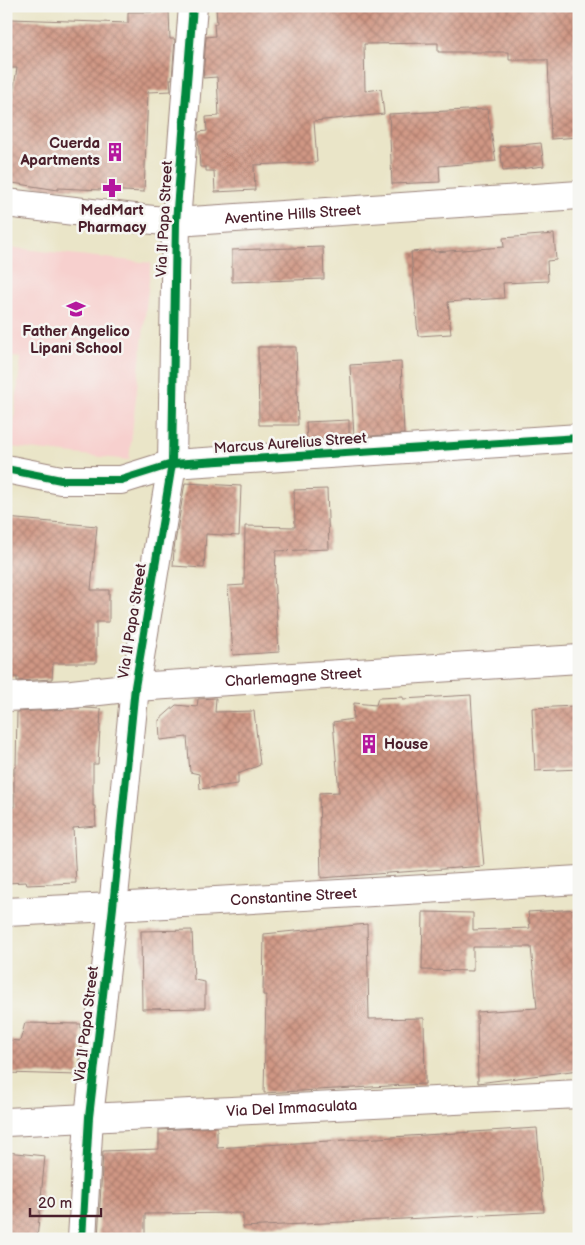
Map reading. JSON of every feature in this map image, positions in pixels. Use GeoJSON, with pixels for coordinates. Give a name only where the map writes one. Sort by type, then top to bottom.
{"type":"FeatureCollection","features":[{"type":"Feature","properties":{"kind":"street","name":"Via Il Papa Street"},"geometry":{"type":"LineString","coordinates":[[82,1239],[89,1117],[113,907],[135,687],[172,464],[176,222],[193,6]]}},
{"type":"Feature","properties":{"kind":"street","name":"Aventine Hills Street"},"geometry":{"type":"LineString","coordinates":[[6,203],[143,220],[176,222],[579,195]]}},
{"type":"Feature","properties":{"kind":"street","name":"Marcus Aurelius Street"},"geometry":{"type":"LineString","coordinates":[[6,469],[62,480],[121,480],[172,464],[579,438]]}},
{"type":"Feature","properties":{"kind":"street","name":"Charlemagne Street"},"geometry":{"type":"LineString","coordinates":[[6,697],[579,659]]}},
{"type":"Feature","properties":{"kind":"street","name":"Constantine Street"},"geometry":{"type":"LineString","coordinates":[[6,912],[579,880]]}},
{"type":"Feature","properties":{"kind":"street","name":"Via Del Immaculata"},"geometry":{"type":"LineString","coordinates":[[6,1122],[579,1094]]}},
{"type":"Feature","properties":{"kind":"shaded area","name":"Father Angelico Lipani School"},"geometry":{"type":"Polygon","coordinates":[[[6,247],[151,263],[129,460],[11,447],[21,358],[6,356],[6,247]]]}},
{"type":"Feature","properties":{"kind":"building"},"geometry":{"type":"Polygon","coordinates":[[[216,6],[579,6],[579,137],[551,139],[548,60],[509,60],[509,52],[438,52],[438,43],[364,44],[365,91],[381,89],[384,114],[314,121],[317,162],[254,165],[255,190],[215,192],[214,171],[206,171],[206,167],[200,167],[198,136],[199,132],[207,131],[206,117],[219,116],[217,77],[203,78],[206,37],[215,36],[214,24],[217,24],[216,6]]]}},
{"type":"Feature","properties":{"kind":"building"},"geometry":{"type":"Polygon","coordinates":[[[128,12],[169,12],[170,39],[175,39],[172,79],[170,79],[171,91],[148,92],[144,192],[58,188],[58,190],[6,182],[6,136],[17,68],[9,68],[11,19],[128,23],[128,12]]]}},
{"type":"Feature","properties":{"kind":"building"},"geometry":{"type":"Polygon","coordinates":[[[487,109],[496,161],[439,166],[440,182],[392,184],[389,114],[487,109]]]}},
{"type":"Feature","properties":{"kind":"building"},"geometry":{"type":"Polygon","coordinates":[[[541,143],[544,166],[503,171],[500,147],[541,143]]]}},
{"type":"Feature","properties":{"kind":"building"},"geometry":{"type":"Polygon","coordinates":[[[554,234],[556,260],[547,261],[548,281],[503,283],[504,298],[448,302],[451,334],[418,336],[411,252],[504,247],[503,238],[554,234]]]}},
{"type":"Feature","properties":{"kind":"building"},"geometry":{"type":"Polygon","coordinates":[[[323,247],[324,279],[232,282],[232,250],[323,247]]]}},
{"type":"Feature","properties":{"kind":"building"},"geometry":{"type":"Polygon","coordinates":[[[258,347],[296,347],[298,425],[259,425],[258,347]]]}},
{"type":"Feature","properties":{"kind":"building"},"geometry":{"type":"Polygon","coordinates":[[[401,362],[404,434],[354,437],[350,365],[401,362]]]}},
{"type":"Feature","properties":{"kind":"building"},"geometry":{"type":"Polygon","coordinates":[[[349,420],[349,437],[307,440],[306,422],[349,420]]]}},
{"type":"Feature","properties":{"kind":"building"},"geometry":{"type":"Polygon","coordinates":[[[185,483],[241,486],[239,536],[206,534],[204,568],[173,566],[185,483]]]}},
{"type":"Feature","properties":{"kind":"building"},"geometry":{"type":"Polygon","coordinates":[[[327,489],[329,549],[276,551],[274,574],[279,652],[233,655],[228,586],[244,585],[245,526],[295,527],[294,490],[327,489]]]}},
{"type":"Feature","properties":{"kind":"building"},"geometry":{"type":"Polygon","coordinates":[[[6,518],[97,526],[91,590],[109,590],[109,622],[96,622],[96,663],[53,663],[52,679],[17,681],[17,677],[6,677],[6,518]]]}},
{"type":"Feature","properties":{"kind":"building"},"geometry":{"type":"Polygon","coordinates":[[[471,695],[476,781],[484,866],[321,878],[319,793],[339,792],[333,722],[353,719],[354,703],[376,705],[378,698],[403,697],[403,699],[471,695]]]}},
{"type":"Feature","properties":{"kind":"building"},"geometry":{"type":"Polygon","coordinates":[[[216,698],[215,712],[254,711],[260,765],[238,774],[238,784],[200,789],[199,774],[190,772],[187,737],[160,740],[159,720],[176,705],[197,707],[198,699],[216,698]]]}},
{"type":"Feature","properties":{"kind":"building"},"geometry":{"type":"Polygon","coordinates":[[[575,706],[579,769],[535,771],[532,708],[575,706]]]}},
{"type":"Feature","properties":{"kind":"building"},"geometry":{"type":"Polygon","coordinates":[[[85,708],[101,709],[98,764],[93,764],[93,806],[95,806],[96,826],[73,828],[76,883],[27,885],[26,882],[6,883],[6,807],[14,807],[17,712],[85,708]]]}},
{"type":"Feature","properties":{"kind":"building"},"geometry":{"type":"Polygon","coordinates":[[[579,909],[579,1070],[478,1083],[477,1012],[537,1008],[531,947],[473,947],[473,971],[422,970],[423,912],[473,913],[473,930],[530,928],[528,912],[579,909]]]}},
{"type":"Feature","properties":{"kind":"building"},"geometry":{"type":"Polygon","coordinates":[[[367,924],[369,1019],[424,1018],[425,1084],[264,1093],[266,995],[263,995],[264,934],[367,924]]]}},
{"type":"Feature","properties":{"kind":"building"},"geometry":{"type":"Polygon","coordinates":[[[192,930],[194,980],[205,982],[205,1008],[142,1009],[141,931],[192,930]]]}},
{"type":"Feature","properties":{"kind":"building"},"geometry":{"type":"Polygon","coordinates":[[[25,1023],[81,1024],[81,1051],[78,1075],[6,1073],[6,1040],[20,1041],[25,1023]]]}},
{"type":"Feature","properties":{"kind":"building"},"geometry":{"type":"Polygon","coordinates":[[[217,1127],[217,1148],[537,1128],[544,1212],[243,1227],[243,1213],[145,1214],[145,1239],[98,1239],[103,1151],[159,1149],[159,1130],[217,1127]]]}},
{"type":"Feature","properties":{"kind":"building"},"geometry":{"type":"Polygon","coordinates":[[[6,1152],[45,1156],[37,1239],[6,1239],[6,1152]]]}},
{"type":"Feature","properties":{"kind":"cycle path"},"geometry":{"type":"LineString","coordinates":[[82,1239],[89,1117],[113,907],[135,687],[172,464],[176,222],[193,6]]}},
{"type":"Feature","properties":{"kind":"cycle path"},"geometry":{"type":"LineString","coordinates":[[6,469],[61,480],[121,480],[172,464],[579,438]]}},
{"type":"Feature","properties":{"kind":"place","name":"Cuerda Apartments"},"geometry":{"type":"Point","coordinates":[115,152]}},
{"type":"Feature","properties":{"kind":"place","name":"MedMart Pharmacy"},"geometry":{"type":"Point","coordinates":[112,188]}},
{"type":"Feature","properties":{"kind":"place","name":"Father Angelico Lipani School"},"geometry":{"type":"Point","coordinates":[76,309]}},
{"type":"Feature","properties":{"kind":"place","name":"House"},"geometry":{"type":"Point","coordinates":[369,744]}}]}
